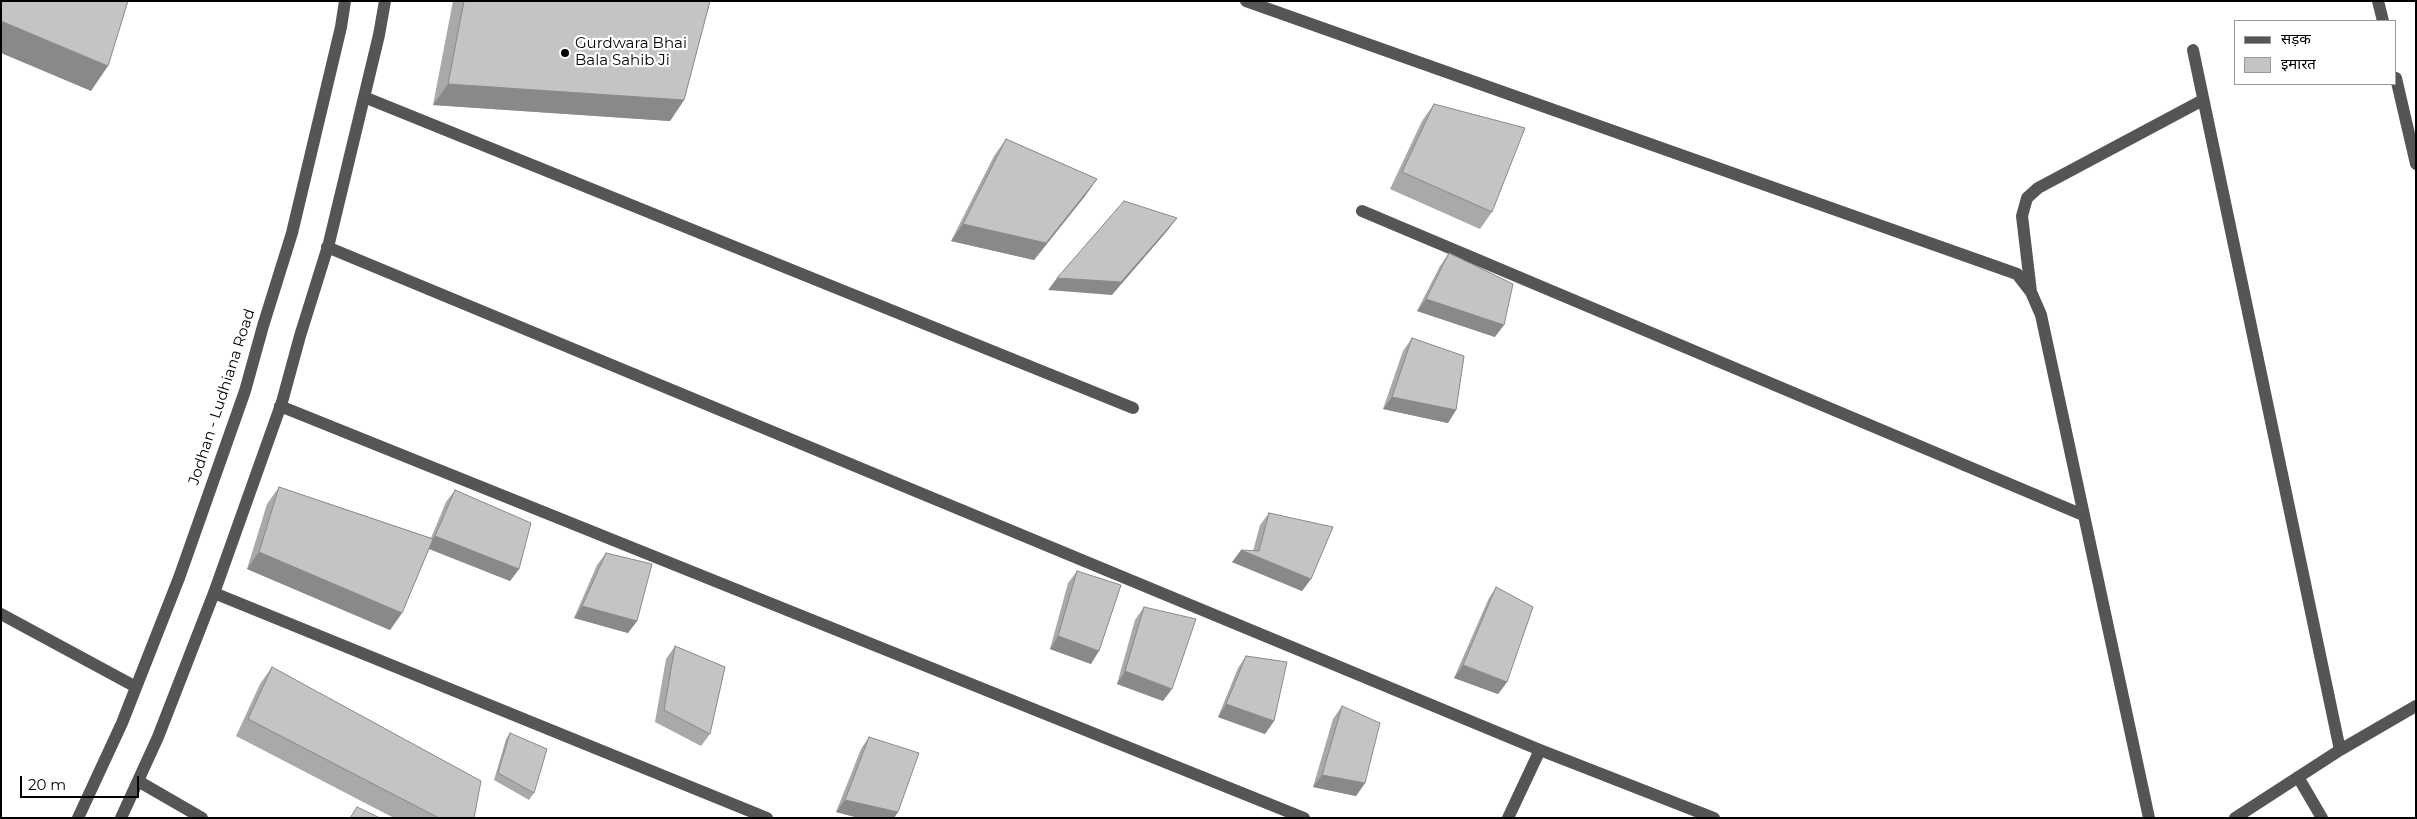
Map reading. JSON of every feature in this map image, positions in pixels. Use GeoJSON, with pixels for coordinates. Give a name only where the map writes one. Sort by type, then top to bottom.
{"type":"FeatureCollection","features":[{"type":"Feature","properties":{"kind":"street","name":"Jodhan - Ludhiana Road"},"geometry":{"type":"LineString","coordinates":[[78,818],[122,722],[179,578],[245,391],[262,326],[292,233],[341,27],[345,1]]}},
{"type":"Feature","properties":{"kind":"street"},"geometry":{"type":"LineString","coordinates":[[121,818],[158,737],[214,593],[280,406],[328,247],[385,1]]}},
{"type":"Feature","properties":{"kind":"street"},"geometry":{"type":"LineString","coordinates":[[1246,1],[1996,264],[2017,274],[2032,292]]}},
{"type":"Feature","properties":{"kind":"street"},"geometry":{"type":"LineString","coordinates":[[2378,1],[2383,20]]}},
{"type":"Feature","properties":{"kind":"street"},"geometry":{"type":"LineString","coordinates":[[2193,50],[2340,750]]}},
{"type":"Feature","properties":{"kind":"street"},"geometry":{"type":"LineString","coordinates":[[2397,81],[2410,117],[2416,164]]}},
{"type":"Feature","properties":{"kind":"street"},"geometry":{"type":"LineString","coordinates":[[364,97],[1133,408]]}},
{"type":"Feature","properties":{"kind":"street"},"geometry":{"type":"LineString","coordinates":[[2148,818],[2041,314],[2032,292],[2022,216],[2027,198],[2038,188],[2203,100]]}},
{"type":"Feature","properties":{"kind":"street"},"geometry":{"type":"LineString","coordinates":[[1362,211],[2083,515]]}},
{"type":"Feature","properties":{"kind":"street"},"geometry":{"type":"LineString","coordinates":[[328,247],[1540,750],[1714,818]]}},
{"type":"Feature","properties":{"kind":"street"},"geometry":{"type":"LineString","coordinates":[[280,406],[1304,818]]}},
{"type":"Feature","properties":{"kind":"street"},"geometry":{"type":"LineString","coordinates":[[214,593],[767,818]]}},
{"type":"Feature","properties":{"kind":"street"},"geometry":{"type":"LineString","coordinates":[[1,614],[136,687]]}},
{"type":"Feature","properties":{"kind":"street"},"geometry":{"type":"LineString","coordinates":[[2235,818],[2340,750],[2416,706]]}},
{"type":"Feature","properties":{"kind":"street"},"geometry":{"type":"LineString","coordinates":[[1508,818],[1540,750]]}},
{"type":"Feature","properties":{"kind":"street"},"geometry":{"type":"LineString","coordinates":[[2298,777],[2322,818]]}},
{"type":"Feature","properties":{"kind":"street"},"geometry":{"type":"LineString","coordinates":[[138,781],[202,818]]}},
{"type":"Feature","properties":{"kind":"building"},"geometry":{"type":"Polygon","coordinates":[[[1,1],[128,1],[108,66],[1,21],[1,1]]]}},
{"type":"Feature","properties":{"kind":"building","name":"Gurdwara Bhai Bala Sahib Ji"},"geometry":{"type":"Polygon","coordinates":[[[464,1],[710,1],[684,100],[448,84],[464,1]]]}},
{"type":"Feature","properties":{"kind":"building"},"geometry":{"type":"Polygon","coordinates":[[[1434,104],[1525,128],[1492,212],[1402,172],[1434,104]]]}},
{"type":"Feature","properties":{"kind":"building"},"geometry":{"type":"Polygon","coordinates":[[[1006,139],[1097,179],[1046,243],[963,224],[1006,139]]]}},
{"type":"Feature","properties":{"kind":"building"},"geometry":{"type":"Polygon","coordinates":[[[1124,201],[1177,218],[1121,282],[1057,278],[1124,201]]]}},
{"type":"Feature","properties":{"kind":"building"},"geometry":{"type":"Polygon","coordinates":[[[1449,253],[1513,284],[1504,325],[1426,299],[1449,253]]]}},
{"type":"Feature","properties":{"kind":"building"},"geometry":{"type":"Polygon","coordinates":[[[1412,338],[1464,356],[1456,410],[1392,397],[1412,338]]]}},
{"type":"Feature","properties":{"kind":"building"},"geometry":{"type":"Polygon","coordinates":[[[279,487],[433,539],[402,613],[259,552],[279,487]]]}},
{"type":"Feature","properties":{"kind":"building"},"geometry":{"type":"Polygon","coordinates":[[[455,490],[531,523],[519,569],[435,536],[455,490]]]}},
{"type":"Feature","properties":{"kind":"building"},"geometry":{"type":"Polygon","coordinates":[[[1269,513],[1333,527],[1311,579],[1241,550],[1259,551],[1269,513]]]}},
{"type":"Feature","properties":{"kind":"building"},"geometry":{"type":"Polygon","coordinates":[[[606,553],[652,564],[637,621],[582,606],[606,553]]]}},
{"type":"Feature","properties":{"kind":"building"},"geometry":{"type":"Polygon","coordinates":[[[1077,571],[1121,585],[1099,651],[1058,636],[1077,571]]]}},
{"type":"Feature","properties":{"kind":"building"},"geometry":{"type":"Polygon","coordinates":[[[1496,587],[1533,607],[1507,682],[1463,665],[1496,587]]]}},
{"type":"Feature","properties":{"kind":"building"},"geometry":{"type":"Polygon","coordinates":[[[1144,607],[1196,619],[1172,689],[1125,671],[1144,607]]]}},
{"type":"Feature","properties":{"kind":"building"},"geometry":{"type":"Polygon","coordinates":[[[675,646],[725,667],[710,734],[664,710],[675,646]]]}},
{"type":"Feature","properties":{"kind":"building"},"geometry":{"type":"Polygon","coordinates":[[[1246,656],[1287,662],[1274,721],[1226,704],[1246,656]]]}},
{"type":"Feature","properties":{"kind":"building"},"geometry":{"type":"Polygon","coordinates":[[[272,667],[481,781],[474,818],[439,818],[248,719],[272,667]]]}},
{"type":"Feature","properties":{"kind":"building"},"geometry":{"type":"Polygon","coordinates":[[[1342,706],[1380,723],[1365,783],[1322,775],[1342,706]]]}},
{"type":"Feature","properties":{"kind":"building"},"geometry":{"type":"Polygon","coordinates":[[[510,733],[547,749],[534,793],[498,773],[510,733]]]}},
{"type":"Feature","properties":{"kind":"building"},"geometry":{"type":"Polygon","coordinates":[[[869,737],[919,753],[898,812],[845,800],[869,737]]]}},
{"type":"Feature","properties":{"kind":"building"},"geometry":{"type":"Polygon","coordinates":[[[357,807],[380,818],[350,818],[357,807]]]}},
{"type":"Feature","properties":{"kind":"place","name":"Gurdwara Bhai Bala Sahib Ji"},"geometry":{"type":"Point","coordinates":[565,53]}}]}
